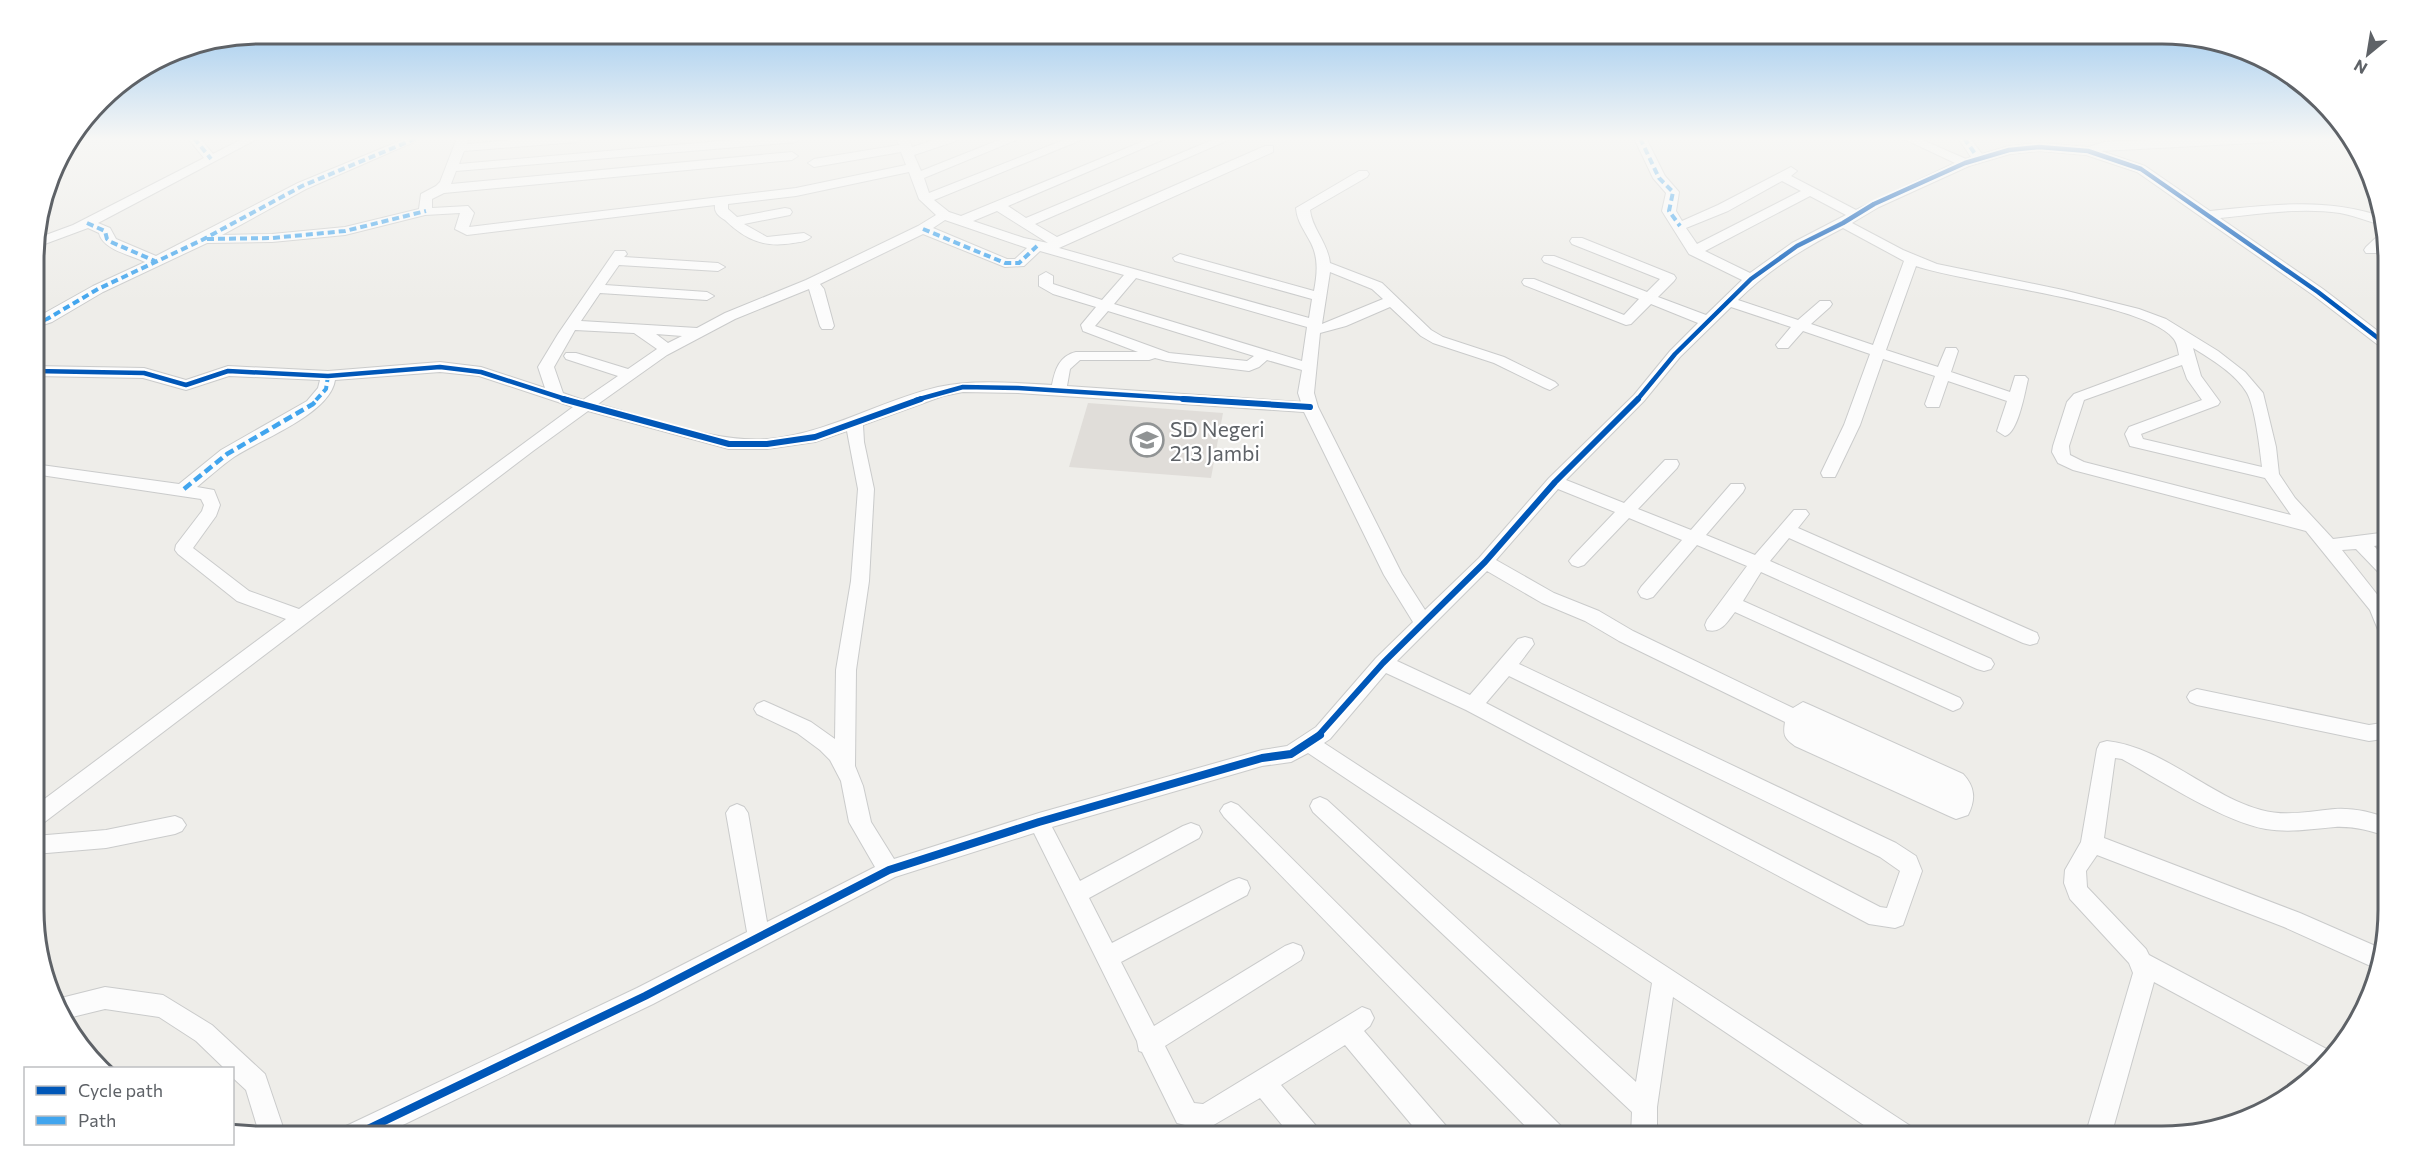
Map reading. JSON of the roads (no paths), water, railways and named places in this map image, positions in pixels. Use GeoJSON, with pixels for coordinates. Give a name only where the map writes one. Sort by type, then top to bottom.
{"type":"FeatureCollection","features":[{"type":"Feature","properties":{"kind":"street"},"geometry":{"type":"LineString","coordinates":[[44,240],[87,223],[146,193]]}},
{"type":"Feature","properties":{"kind":"street"},"geometry":{"type":"LineString","coordinates":[[44,320],[98,289],[202,240],[290,193]]}},
{"type":"Feature","properties":{"kind":"street"},"geometry":{"type":"LineString","coordinates":[[426,212],[426,197],[434,193]]}},
{"type":"Feature","properties":{"kind":"street"},"geometry":{"type":"LineString","coordinates":[[202,240],[272,238],[345,231],[426,212],[463,208],[467,213],[462,229],[467,231],[791,193]]}},
{"type":"Feature","properties":{"kind":"street"},"geometry":{"type":"LineString","coordinates":[[922,193],[925,199],[944,215],[961,221],[1316,327],[1341,323],[1393,300]]}},
{"type":"Feature","properties":{"kind":"street"},"geometry":{"type":"LineString","coordinates":[[925,199],[941,193]]}},
{"type":"Feature","properties":{"kind":"street"},"geometry":{"type":"LineString","coordinates":[[961,221],[1030,193]]}},
{"type":"Feature","properties":{"kind":"street"},"geometry":{"type":"LineString","coordinates":[[1025,223],[1097,193]]}},
{"type":"Feature","properties":{"kind":"street"},"geometry":{"type":"LineString","coordinates":[[923,229],[1005,263],[1019,262],[1048,246],[1170,193]]}},
{"type":"Feature","properties":{"kind":"street"},"geometry":{"type":"LineString","coordinates":[[1330,193],[1303,208],[1302,217],[1322,251],[1323,265],[1316,327],[1307,367],[1310,374],[1305,393],[1310,408],[1393,575],[1424,622]]}},
{"type":"Feature","properties":{"kind":"street"},"geometry":{"type":"LineString","coordinates":[[1673,193],[1669,211],[1694,251],[1751,279]]}},
{"type":"Feature","properties":{"kind":"street"},"geometry":{"type":"LineString","coordinates":[[1694,251],[1808,193]]}},
{"type":"Feature","properties":{"kind":"street"},"geometry":{"type":"LineString","coordinates":[[1810,193],[1856,215]]}},
{"type":"Feature","properties":{"kind":"street"},"geometry":{"type":"LineString","coordinates":[[374,1126],[759,939],[889,870],[1039,822],[1262,758],[1291,754],[1309,743],[1323,733],[1383,663],[1485,562],[1555,482],[1640,398],[1675,354],[1751,279],[1797,246],[1899,193]]}},
{"type":"Feature","properties":{"kind":"street"},"geometry":{"type":"LineString","coordinates":[[2176,193],[2318,292],[2378,338]]}},
{"type":"Feature","properties":{"kind":"street"},"geometry":{"type":"LineString","coordinates":[[1680,226],[1749,194],[1778,208]]}},
{"type":"Feature","properties":{"kind":"street"},"geometry":{"type":"LineString","coordinates":[[722,200],[721,210],[758,240],[773,243],[804,237]]}},
{"type":"Feature","properties":{"kind":"street"},"geometry":{"type":"LineString","coordinates":[[998,206],[1025,223],[1048,246]]}},
{"type":"Feature","properties":{"kind":"street"},"geometry":{"type":"LineString","coordinates":[[2210,215],[2321,206],[2351,210],[2374,218]]}},
{"type":"Feature","properties":{"kind":"street"},"geometry":{"type":"LineString","coordinates":[[734,222],[785,212]]}},
{"type":"Feature","properties":{"kind":"street"},"geometry":{"type":"LineString","coordinates":[[44,811],[586,405],[668,349],[730,316],[811,283],[923,229],[944,215]]}},
{"type":"Feature","properties":{"kind":"street"},"geometry":{"type":"LineString","coordinates":[[87,223],[105,231],[111,242],[155,261]]}},
{"type":"Feature","properties":{"kind":"street"},"geometry":{"type":"LineString","coordinates":[[1843,223],[1911,260],[1953,272],[2102,303],[2139,314],[2165,325],[2213,354],[2231,368],[2255,393],[2268,447],[2271,474],[2289,502],[2329,546],[2378,607]]}},
{"type":"Feature","properties":{"kind":"street"},"geometry":{"type":"LineString","coordinates":[[1529,282],[1626,321],[1670,278],[1577,241]]}},
{"type":"Feature","properties":{"kind":"street"},"geometry":{"type":"LineString","coordinates":[[2371,250],[2378,244]]}},
{"type":"Feature","properties":{"kind":"street"},"geometry":{"type":"LineString","coordinates":[[556,396],[546,367],[617,258],[718,267]]}},
{"type":"Feature","properties":{"kind":"street"},"geometry":{"type":"LineString","coordinates":[[1180,258],[1320,297]]}},
{"type":"Feature","properties":{"kind":"street"},"geometry":{"type":"LineString","coordinates":[[1549,259],[1707,321]]}},
{"type":"Feature","properties":{"kind":"street"},"geometry":{"type":"LineString","coordinates":[[1829,473],[1852,425],[1911,260]]}},
{"type":"Feature","properties":{"kind":"street"},"geometry":{"type":"LineString","coordinates":[[1323,265],[1377,286],[1426,333],[1438,340],[1499,360],[1550,385]]}},
{"type":"Feature","properties":{"kind":"street"},"geometry":{"type":"LineString","coordinates":[[1133,273],[1088,325],[1088,328],[1167,357]]}},
{"type":"Feature","properties":{"kind":"street"},"geometry":{"type":"LineString","coordinates":[[1211,296],[1230,273]]}},
{"type":"Feature","properties":{"kind":"street"},"geometry":{"type":"LineString","coordinates":[[1046,276],[1046,286],[1307,367]]}},
{"type":"Feature","properties":{"kind":"street"},"geometry":{"type":"LineString","coordinates":[[811,283],[817,289],[827,326]]}},
{"type":"Feature","properties":{"kind":"street"},"geometry":{"type":"LineString","coordinates":[[596,289],[707,296]]}},
{"type":"Feature","properties":{"kind":"street"},"geometry":{"type":"LineString","coordinates":[[1728,301],[2015,401]]}},
{"type":"Feature","properties":{"kind":"street"},"geometry":{"type":"LineString","coordinates":[[1784,345],[1801,325],[1825,304]]}},
{"type":"Feature","properties":{"kind":"street"},"geometry":{"type":"LineString","coordinates":[[572,325],[700,332]]}},
{"type":"Feature","properties":{"kind":"street"},"geometry":{"type":"LineString","coordinates":[[638,329],[668,349]]}},
{"type":"Feature","properties":{"kind":"street"},"geometry":{"type":"LineString","coordinates":[[2178,334],[2194,376],[2212,402],[2135,431],[2133,434],[2136,442],[2271,474]]}},
{"type":"Feature","properties":{"kind":"street"},"geometry":{"type":"LineString","coordinates":[[1934,404],[1952,351]]}},
{"type":"Feature","properties":{"kind":"street"},"geometry":{"type":"LineString","coordinates":[[1059,391],[1063,367],[1076,356],[1167,357],[1249,366],[1265,354]]}},
{"type":"Feature","properties":{"kind":"street"},"geometry":{"type":"LineString","coordinates":[[571,356],[630,375]]}},
{"type":"Feature","properties":{"kind":"street"},"geometry":{"type":"LineString","coordinates":[[2186,358],[2079,397],[2075,402],[2061,446],[2060,452],[2064,459],[2079,466],[2310,526]]}},
{"type":"Feature","properties":{"kind":"street"},"geometry":{"type":"LineString","coordinates":[[44,371],[144,373],[186,385],[228,371],[328,376],[440,367],[481,372],[586,405],[729,444],[767,444],[815,437],[939,392],[963,387],[1059,391],[1310,408]]}},
{"type":"Feature","properties":{"kind":"street"},"geometry":{"type":"LineString","coordinates":[[183,489],[227,454],[314,404],[326,389],[328,376]]}},
{"type":"Feature","properties":{"kind":"street"},"geometry":{"type":"LineString","coordinates":[[2005,431],[2020,379]]}},
{"type":"Feature","properties":{"kind":"street"},"geometry":{"type":"LineString","coordinates":[[855,422],[856,442],[866,489],[860,581],[846,670],[845,766],[861,823],[889,870]]}},
{"type":"Feature","properties":{"kind":"street"},"geometry":{"type":"LineString","coordinates":[[1578,561],[1671,464]]}},
{"type":"Feature","properties":{"kind":"street"},"geometry":{"type":"LineString","coordinates":[[44,470],[208,494],[212,505],[210,512],[185,545],[184,550],[243,596],[301,617]]}},
{"type":"Feature","properties":{"kind":"street"},"geometry":{"type":"LineString","coordinates":[[1555,482],[1758,563],[1984,664]]}},
{"type":"Feature","properties":{"kind":"street"},"geometry":{"type":"LineString","coordinates":[[1647,592],[1737,488]]}},
{"type":"Feature","properties":{"kind":"street"},"geometry":{"type":"LineString","coordinates":[[1714,625],[1758,563],[1800,514]]}},
{"type":"Feature","properties":{"kind":"street"},"geometry":{"type":"LineString","coordinates":[[1786,530],[2030,638]]}},
{"type":"Feature","properties":{"kind":"street"},"geometry":{"type":"LineString","coordinates":[[2329,546],[2378,539]]}},
{"type":"Feature","properties":{"kind":"street"},"geometry":{"type":"LineString","coordinates":[[2360,542],[2378,561]]}},
{"type":"Feature","properties":{"kind":"street"},"geometry":{"type":"LineString","coordinates":[[1485,562],[1548,598],[1575,611],[1592,616],[1626,636],[1796,718]]}},
{"type":"Feature","properties":{"kind":"street"},"geometry":{"type":"LineString","coordinates":[[1731,603],[1953,703]]}},
{"type":"Feature","properties":{"kind":"street"},"geometry":{"type":"LineString","coordinates":[[1473,705],[1525,644]]}},
{"type":"Feature","properties":{"kind":"street"},"geometry":{"type":"LineString","coordinates":[[1383,663],[1473,705],[1877,917],[1895,918],[1911,871],[1908,863],[1888,850],[1506,666]]}},
{"type":"Feature","properties":{"kind":"street"},"geometry":{"type":"LineString","coordinates":[[2197,697],[2369,733],[2378,732]]}},
{"type":"Feature","properties":{"kind":"street"},"geometry":{"type":"LineString","coordinates":[[764,709],[812,731],[824,740],[845,766]]}},
{"type":"Feature","properties":{"kind":"street"},"geometry":{"type":"LineString","coordinates":[[1803,710],[1808,711],[1956,780],[1964,789],[1961,809],[1956,810],[1802,740],[1793,734],[1796,718],[1803,710]]}},
{"type":"Feature","properties":{"kind":"street"},"geometry":{"type":"LineString","coordinates":[[1309,743],[1888,1126]]}},
{"type":"Feature","properties":{"kind":"street"},"geometry":{"type":"LineString","coordinates":[[2319,1058],[2142,963],[2078,892],[2074,884],[2075,868],[2092,843],[2100,769],[2107,748],[2125,751],[2237,811],[2264,820],[2293,823],[2337,818],[2378,824]]}},
{"type":"Feature","properties":{"kind":"street"},"geometry":{"type":"LineString","coordinates":[[1320,806],[1645,1107]]}},
{"type":"Feature","properties":{"kind":"street"},"geometry":{"type":"LineString","coordinates":[[1231,811],[1543,1126]]}},
{"type":"Feature","properties":{"kind":"street"},"geometry":{"type":"LineString","coordinates":[[737,813],[759,939]]}},
{"type":"Feature","properties":{"kind":"street"},"geometry":{"type":"LineString","coordinates":[[1039,822],[1148,1043],[1186,1114],[1205,1117],[1355,1024],[1431,1126]]}},
{"type":"Feature","properties":{"kind":"street"},"geometry":{"type":"LineString","coordinates":[[44,844],[106,840],[175,825]]}},
{"type":"Feature","properties":{"kind":"street"},"geometry":{"type":"LineString","coordinates":[[1074,895],[1191,832]]}},
{"type":"Feature","properties":{"kind":"street"},"geometry":{"type":"LineString","coordinates":[[2092,843],[2292,920],[2373,956]]}},
{"type":"Feature","properties":{"kind":"street"},"geometry":{"type":"LineString","coordinates":[[1107,958],[1239,888]]}},
{"type":"Feature","properties":{"kind":"street"},"geometry":{"type":"LineString","coordinates":[[1148,1043],[1293,952]]}},
{"type":"Feature","properties":{"kind":"street"},"geometry":{"type":"LineString","coordinates":[[2100,1126],[2145,973],[2142,963]]}},
{"type":"Feature","properties":{"kind":"street"},"geometry":{"type":"LineString","coordinates":[[1644,1126],[1645,1107],[1664,978]]}},
{"type":"Feature","properties":{"kind":"street"},"geometry":{"type":"LineString","coordinates":[[67,1007],[105,998],[163,1006],[204,1033],[256,1083],[270,1126]]}},
{"type":"Feature","properties":{"kind":"street"},"geometry":{"type":"LineString","coordinates":[[1263,1083],[1300,1126]]}},
{"type":"Feature","properties":{"kind":"place","name":"SD Negeri 213 Jambi"},"geometry":{"type":"Point","coordinates":[1147,440]}}]}
